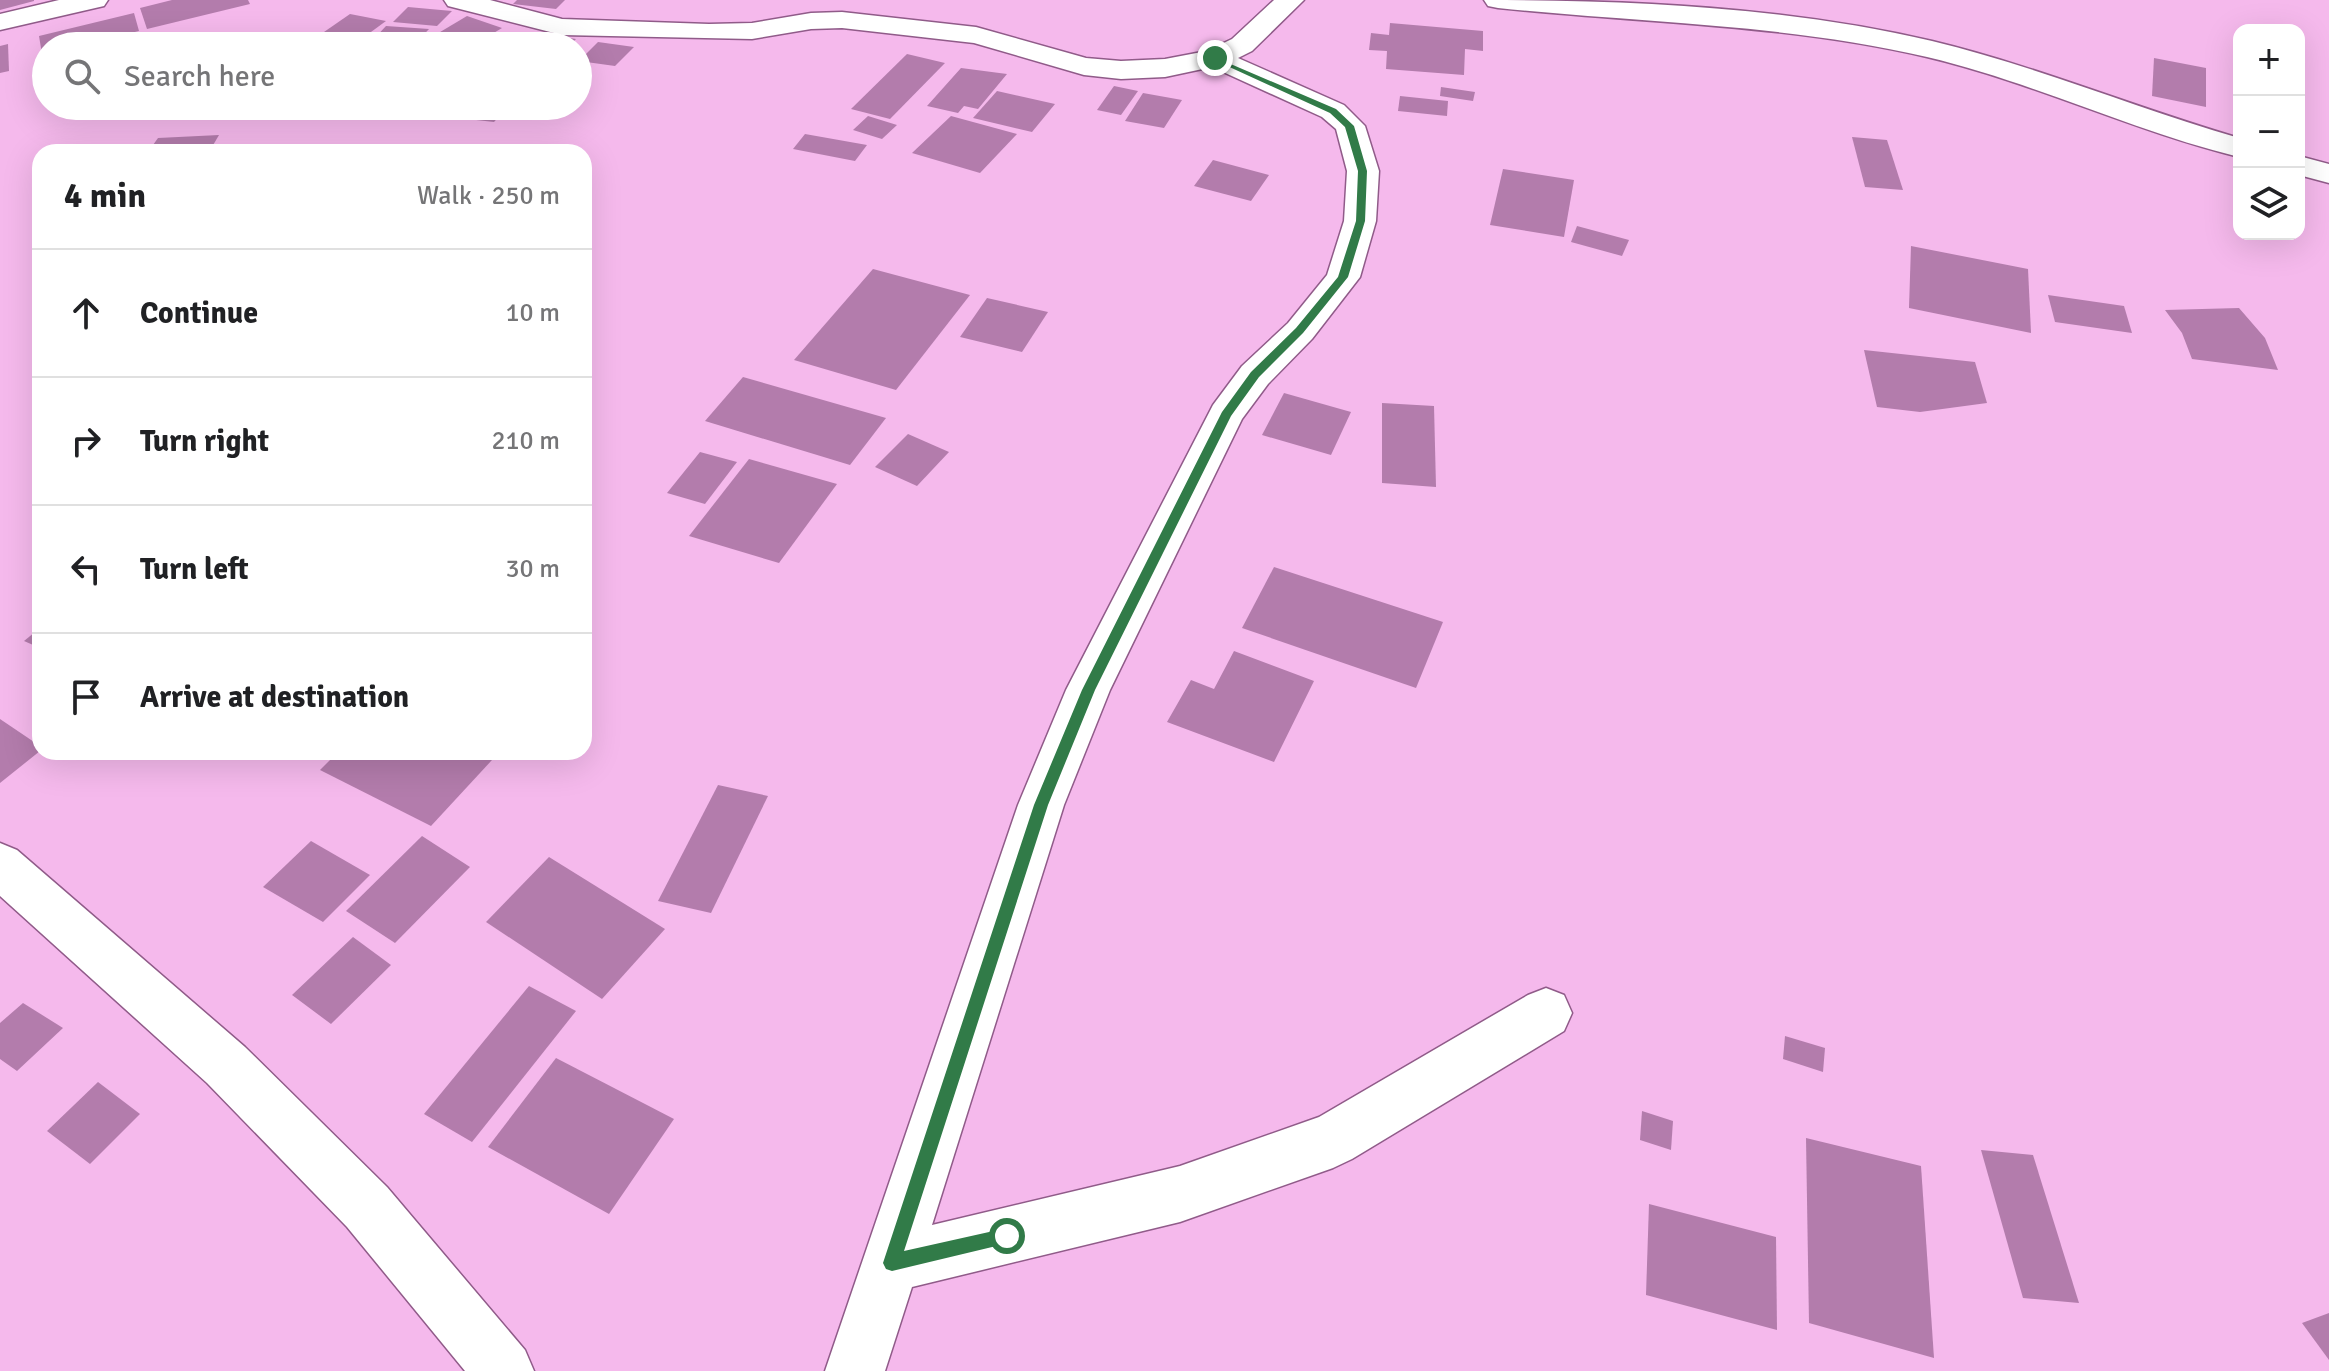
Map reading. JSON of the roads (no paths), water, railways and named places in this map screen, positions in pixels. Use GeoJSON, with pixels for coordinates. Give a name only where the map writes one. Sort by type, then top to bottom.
{"type":"FeatureCollection","features":[{"type":"Feature","properties":{"kind":"street"},"geometry":{"type":"LineString","coordinates":[[0,22],[94,0]]}},
{"type":"Feature","properties":{"kind":"street"},"geometry":{"type":"LineString","coordinates":[[458,0],[562,27],[752,31],[811,21],[842,20],[976,35],[1084,66],[1121,70],[1165,68],[1215,58],[1242,45],[1290,0]]}},
{"type":"Feature","properties":{"kind":"street"},"geometry":{"type":"LineString","coordinates":[[1498,0],[1780,26],[1887,40],[1961,59],[2233,146]]}},
{"type":"Feature","properties":{"kind":"street"},"geometry":{"type":"LineString","coordinates":[[855,1371],[1041,805],[1088,690],[1226,414],[1255,375],[1300,331],[1343,277],[1353,254],[1360,221],[1363,171],[1350,126],[1333,111],[1215,58]]}},
{"type":"Feature","properties":{"kind":"street"},"geometry":{"type":"LineString","coordinates":[[2305,167],[2329,174]]}},
{"type":"Feature","properties":{"kind":"street"},"geometry":{"type":"LineString","coordinates":[[0,865],[226,1065],[367,1207],[504,1371]]}},
{"type":"Feature","properties":{"kind":"street"},"geometry":{"type":"LineString","coordinates":[[892,1263],[1180,1194],[1333,1140],[1546,1013]]}}]}
